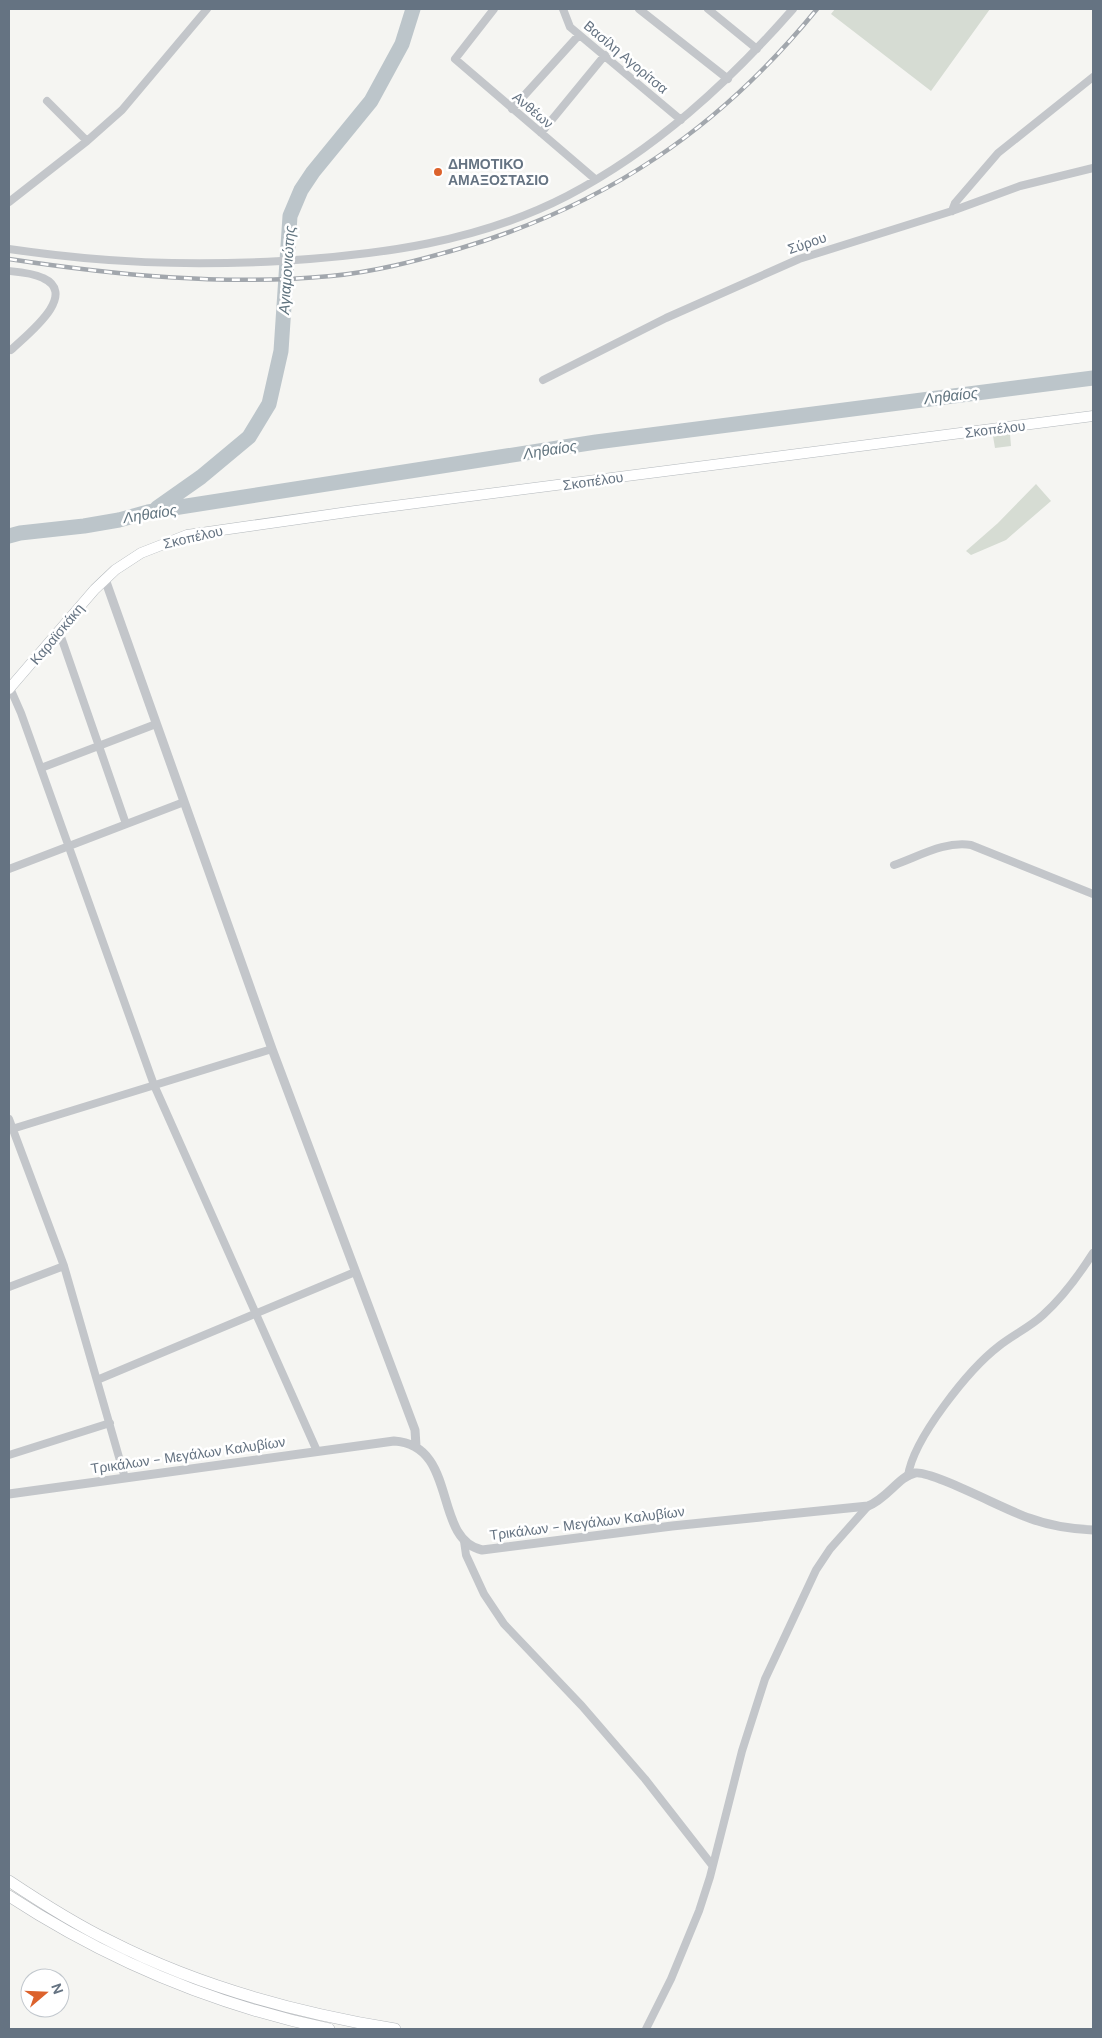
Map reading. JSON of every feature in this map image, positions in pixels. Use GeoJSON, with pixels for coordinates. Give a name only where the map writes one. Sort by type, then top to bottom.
{"type":"FeatureCollection","features":[{"type":"Feature","properties":{"kind":"main road","name":"Σκοπέλου"},"geometry":{"type":"LineString","coordinates":[[105,578],[141,553],[176,538],[199,532],[1093,416]]}},
{"type":"Feature","properties":{"kind":"main road","name":"Καραϊσκάκη"},"geometry":{"type":"LineString","coordinates":[[9,689],[105,578]]}},
{"type":"Feature","properties":{"kind":"main road"},"geometry":{"type":"LineString","coordinates":[[9,1881],[46,1906],[110,1942],[188,1975],[286,2006],[395,2029]]}},
{"type":"Feature","properties":{"kind":"main road"},"geometry":{"type":"LineString","coordinates":[[9,1896],[76,1938],[175,1984],[256,2011],[329,2029]]}},
{"type":"Feature","properties":{"kind":"street"},"geometry":{"type":"LineString","coordinates":[[9,202],[87,141],[129,102],[207,9]]}},
{"type":"Feature","properties":{"kind":"street","name":"Ανθέων"},"geometry":{"type":"LineString","coordinates":[[494,9],[455,59],[595,179]]}},
{"type":"Feature","properties":{"kind":"street","name":"Βασίλη Αγορίτσα"},"geometry":{"type":"LineString","coordinates":[[563,9],[570,27],[681,120]]}},
{"type":"Feature","properties":{"kind":"street"},"geometry":{"type":"LineString","coordinates":[[639,9],[728,79]]}},
{"type":"Feature","properties":{"kind":"street"},"geometry":{"type":"LineString","coordinates":[[708,9],[758,49]]}},
{"type":"Feature","properties":{"kind":"street"},"geometry":{"type":"LineString","coordinates":[[9,248],[66,257],[185,265],[308,259],[390,251],[457,237],[534,211],[565,197],[595,179],[681,120],[728,79],[758,49],[790,12],[780,9]]}},
{"type":"Feature","properties":{"kind":"street"},"geometry":{"type":"LineString","coordinates":[[512,109],[579,35]]}},
{"type":"Feature","properties":{"kind":"street"},"geometry":{"type":"LineString","coordinates":[[541,134],[605,55]]}},
{"type":"Feature","properties":{"kind":"street"},"geometry":{"type":"LineString","coordinates":[[952,211],[955,203],[998,153],[1093,77]]}},
{"type":"Feature","properties":{"kind":"street"},"geometry":{"type":"LineString","coordinates":[[47,101],[87,141]]}},
{"type":"Feature","properties":{"kind":"street","name":"Σύρου"},"geometry":{"type":"LineString","coordinates":[[543,380],[666,318],[775,268],[846,243],[952,211],[1020,186],[1093,168]]}},
{"type":"Feature","properties":{"kind":"street"},"geometry":{"type":"LineString","coordinates":[[9,271],[45,278],[52,284],[55,292],[54,306],[12,350]]}},
{"type":"Feature","properties":{"kind":"street"},"geometry":{"type":"LineString","coordinates":[[105,578],[272,1049],[415,1430],[416,1446],[432,1464],[458,1532],[464,1541],[464,1548],[470,1566],[498,1617],[599,1726],[645,1779],[712,1865]]}},
{"type":"Feature","properties":{"kind":"street"},"geometry":{"type":"LineString","coordinates":[[59,631],[126,824]]}},
{"type":"Feature","properties":{"kind":"street"},"geometry":{"type":"LineString","coordinates":[[9,689],[40,768],[154,1085],[317,1451]]}},
{"type":"Feature","properties":{"kind":"street"},"geometry":{"type":"LineString","coordinates":[[40,768],[156,724]]}},
{"type":"Feature","properties":{"kind":"street"},"geometry":{"type":"LineString","coordinates":[[9,868],[184,802]]}},
{"type":"Feature","properties":{"kind":"street"},"geometry":{"type":"LineString","coordinates":[[894,865],[948,844],[971,845],[1093,894]]}},
{"type":"Feature","properties":{"kind":"street"},"geometry":{"type":"LineString","coordinates":[[125,1478],[64,1266],[10,1124],[154,1085],[272,1049]]}},
{"type":"Feature","properties":{"kind":"street"},"geometry":{"type":"LineString","coordinates":[[908,1476],[915,1452],[962,1383],[990,1353],[1051,1308],[1070,1287],[1093,1252]]}},
{"type":"Feature","properties":{"kind":"street"},"geometry":{"type":"LineString","coordinates":[[9,1287],[64,1266]]}},
{"type":"Feature","properties":{"kind":"street"},"geometry":{"type":"LineString","coordinates":[[97,1380],[355,1272]]}},
{"type":"Feature","properties":{"kind":"street"},"geometry":{"type":"LineString","coordinates":[[9,1455],[110,1423]]}},
{"type":"Feature","properties":{"kind":"street","name":"Τρικάλων - Μεγάλων Καλυβίων"},"geometry":{"type":"LineString","coordinates":[[9,1494],[394,1441],[410,1443],[416,1446]]}},
{"type":"Feature","properties":{"kind":"street"},"geometry":{"type":"LineString","coordinates":[[908,1476],[917,1473],[928,1475],[1036,1520],[1064,1527],[1093,1530]]}},
{"type":"Feature","properties":{"kind":"street","name":"Τρικάλων - Μεγάλων Καλυβίων"},"geometry":{"type":"LineString","coordinates":[[464,1541],[475,1549],[493,1550],[672,1526],[868,1506],[884,1498],[908,1476]]}},
{"type":"Feature","properties":{"kind":"street"},"geometry":{"type":"LineString","coordinates":[[646,2029],[685,1946],[702,1902],[742,1751],[765,1679],[816,1570],[830,1549],[868,1506]]}},
{"type":"Feature","properties":{"kind":"shaded area"},"geometry":{"type":"Polygon","coordinates":[[[835,9],[990,9],[931,91],[831,14],[835,9]]]}},
{"type":"Feature","properties":{"kind":"shaded area"},"geometry":{"type":"Polygon","coordinates":[[[1010,434],[1011,446],[995,448],[993,436],[1010,434]]]}},
{"type":"Feature","properties":{"kind":"shaded area"},"geometry":{"type":"Polygon","coordinates":[[[1036,484],[1051,501],[1006,540],[971,555],[966,551],[998,523],[1036,484]]]}},
{"type":"Feature","properties":{"kind":"waterway","name":"Αγιαμονιώτης"},"geometry":{"type":"LineString","coordinates":[[157,508],[201,477],[249,437],[269,404],[281,351],[290,216],[301,190],[313,172],[371,101],[402,44],[413,9]]}},
{"type":"Feature","properties":{"kind":"waterway","name":"Ληθαίος"},"geometry":{"type":"LineString","coordinates":[[9,536],[20,533],[84,526],[119,520],[148,512],[596,442],[1093,378]]}},
{"type":"Feature","properties":{"kind":"railway"},"geometry":{"type":"LineString","coordinates":[[9,259],[129,274],[250,280],[291,279],[363,272],[395,266],[458,249],[512,231],[563,210],[657,158],[700,126],[741,91],[780,52],[817,9]]}},
{"type":"Feature","properties":{"kind":"place","name":"ΔΗΜΟΤΙΚΟ ΑΜΑΞΟΣΤΑΣΙΟ"},"geometry":{"type":"Point","coordinates":[438,172]}}]}
